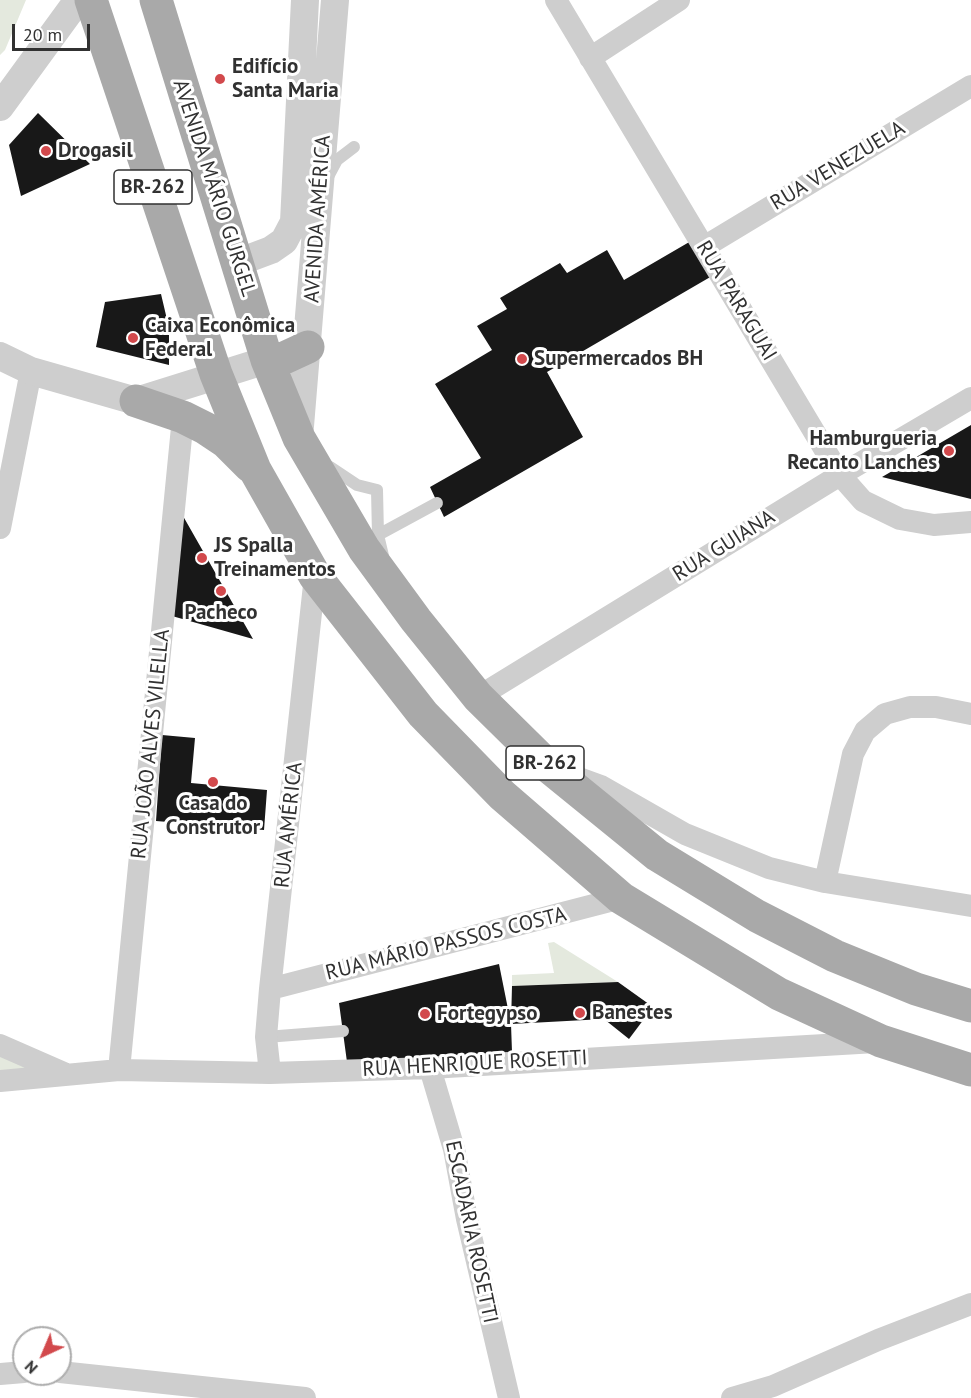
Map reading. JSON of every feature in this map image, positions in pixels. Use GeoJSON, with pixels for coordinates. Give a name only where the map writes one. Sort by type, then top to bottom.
{"type":"FeatureCollection","features":[{"type":"Feature","properties":{"kind":"main road","name":"BR-262"},"geometry":{"type":"LineString","coordinates":[[91,0],[216,374],[255,470],[315,576],[423,714],[502,795],[621,898],[779,994],[881,1041],[971,1070]]}},
{"type":"Feature","properties":{"kind":"main road","name":"AVENIDA MÁRIO GURGEL"},"geometry":{"type":"LineString","coordinates":[[156,0],[239,262],[267,360],[299,438],[364,549],[478,697],[550,768],[657,855],[757,916],[836,956],[916,989],[971,1006]]}},
{"type":"Feature","properties":{"kind":"main road"},"geometry":{"type":"LineString","coordinates":[[267,360],[282,359],[308,347]]}},
{"type":"Feature","properties":{"kind":"main road"},"geometry":{"type":"LineString","coordinates":[[136,401],[183,417],[226,442],[255,470]]}},
{"type":"Feature","properties":{"kind":"street"},"geometry":{"type":"LineString","coordinates":[[0,107],[78,0]]}},
{"type":"Feature","properties":{"kind":"street","name":"AVENIDA AMÉRICA"},"geometry":{"type":"LineString","coordinates":[[239,262],[271,250],[284,241],[294,222],[305,0]]}},
{"type":"Feature","properties":{"kind":"street","name":"AVENIDA AMÉRICA"},"geometry":{"type":"LineString","coordinates":[[299,438],[335,0]]}},
{"type":"Feature","properties":{"kind":"street","name":"RUA PARAGUAI"},"geometry":{"type":"LineString","coordinates":[[556,0],[706,255],[840,475],[863,501],[900,519],[933,525],[971,522]]}},
{"type":"Feature","properties":{"kind":"street"},"geometry":{"type":"LineString","coordinates":[[590,58],[679,0]]}},
{"type":"Feature","properties":{"kind":"street","name":"RUA VENEZUELA"},"geometry":{"type":"LineString","coordinates":[[706,255],[970,86]]}},
{"type":"Feature","properties":{"kind":"street"},"geometry":{"type":"LineString","coordinates":[[0,356],[32,370],[136,401],[216,374],[267,360]]}},
{"type":"Feature","properties":{"kind":"street"},"geometry":{"type":"LineString","coordinates":[[0,528],[32,370]]}},
{"type":"Feature","properties":{"kind":"street","name":"RUA GUIANA"},"geometry":{"type":"LineString","coordinates":[[478,697],[840,475],[971,398]]}},
{"type":"Feature","properties":{"kind":"street","name":"RUA JOÃO ALVES VILELLA"},"geometry":{"type":"LineString","coordinates":[[120,1070],[183,417]]}},
{"type":"Feature","properties":{"kind":"street","name":"RUA AMÉRICA"},"geometry":{"type":"LineString","coordinates":[[270,1073],[266,1037],[270,989],[315,576]]}},
{"type":"Feature","properties":{"kind":"street"},"geometry":{"type":"LineString","coordinates":[[825,882],[853,754],[865,731],[885,714],[910,707],[936,707],[971,714]]}},
{"type":"Feature","properties":{"kind":"street"},"geometry":{"type":"LineString","coordinates":[[550,768],[601,786],[685,834],[769,868],[825,882],[971,906]]}},
{"type":"Feature","properties":{"kind":"street","name":"RUA MÁRIO PASSOS COSTA"},"geometry":{"type":"LineString","coordinates":[[270,989],[621,898]]}},
{"type":"Feature","properties":{"kind":"street","name":"RUA HENRIQUE ROSETTI"},"geometry":{"type":"LineString","coordinates":[[0,1081],[120,1070],[270,1073],[430,1068],[881,1041]]}},
{"type":"Feature","properties":{"kind":"street"},"geometry":{"type":"LineString","coordinates":[[0,1045],[68,1075]]}},
{"type":"Feature","properties":{"kind":"street","name":"ESCADARIA ROSETTI"},"geometry":{"type":"LineString","coordinates":[[430,1068],[454,1149],[467,1219],[509,1398]]}},
{"type":"Feature","properties":{"kind":"street"},"geometry":{"type":"LineString","coordinates":[[732,1398],[775,1392],[878,1340],[971,1304]]}},
{"type":"Feature","properties":{"kind":"street"},"geometry":{"type":"LineString","coordinates":[[72,1373],[305,1398]]}},
{"type":"Feature","properties":{"kind":"lane"},"geometry":{"type":"LineString","coordinates":[[320,202],[326,180],[337,160],[354,147]]}},
{"type":"Feature","properties":{"kind":"lane"},"geometry":{"type":"LineString","coordinates":[[299,438],[342,477],[357,485],[377,490],[378,535],[393,589]]}},
{"type":"Feature","properties":{"kind":"lane"},"geometry":{"type":"LineString","coordinates":[[378,535],[437,503]]}},
{"type":"Feature","properties":{"kind":"lane"},"geometry":{"type":"LineString","coordinates":[[266,1037],[343,1031]]}},
{"type":"Feature","properties":{"kind":"shaded area"},"geometry":{"type":"Polygon","coordinates":[[[0,0],[26,0],[5,50],[0,55],[0,0]]]}},
{"type":"Feature","properties":{"kind":"shaded area"},"geometry":{"type":"Polygon","coordinates":[[[554,942],[618,982],[512,986],[512,975],[554,973],[548,943],[554,942]]]}},
{"type":"Feature","properties":{"kind":"shaded area"},"geometry":{"type":"Polygon","coordinates":[[[0,1054],[29,1067],[0,1075],[0,1054]]]}},
{"type":"Feature","properties":{"kind":"building"},"geometry":{"type":"Polygon","coordinates":[[[38,113],[90,164],[21,196],[9,145],[38,113]]]}},
{"type":"Feature","properties":{"kind":"building"},"geometry":{"type":"Polygon","coordinates":[[[691,241],[712,276],[547,372],[583,437],[444,517],[430,487],[481,458],[435,384],[492,350],[477,326],[507,309],[500,298],[560,263],[567,273],[607,250],[624,280],[691,241]]]}},
{"type":"Feature","properties":{"kind":"building","name":"Caixa Econômica Federal"},"geometry":{"type":"Polygon","coordinates":[[[161,294],[169,328],[169,365],[96,347],[105,302],[161,294]]]}},
{"type":"Feature","properties":{"kind":"building","name":"Hamburgueria Recanto Lanches"},"geometry":{"type":"Polygon","coordinates":[[[971,425],[971,499],[882,477],[971,425]]]}},
{"type":"Feature","properties":{"kind":"building"},"geometry":{"type":"Polygon","coordinates":[[[183,516],[253,639],[172,616],[183,516]]]}},
{"type":"Feature","properties":{"kind":"building"},"geometry":{"type":"Polygon","coordinates":[[[162,735],[195,738],[191,783],[267,790],[264,830],[156,821],[162,735]]]}},
{"type":"Feature","properties":{"kind":"building","name":"Fortegypso"},"geometry":{"type":"Polygon","coordinates":[[[499,964],[511,1024],[512,1052],[347,1062],[339,1003],[499,964]]]}},
{"type":"Feature","properties":{"kind":"building","name":"Banestes"},"geometry":{"type":"Polygon","coordinates":[[[618,982],[653,1007],[629,1039],[604,1019],[511,1024],[512,986],[618,982]]]}},
{"type":"Feature","properties":{"kind":"place","name":"Edifício Santa Maria"},"geometry":{"type":"Point","coordinates":[220,79]}},
{"type":"Feature","properties":{"kind":"place","name":"Drogasil"},"geometry":{"type":"Point","coordinates":[46,151]}},
{"type":"Feature","properties":{"kind":"place","name":"Caixa Econômica Federal"},"geometry":{"type":"Point","coordinates":[133,338]}},
{"type":"Feature","properties":{"kind":"place","name":"Supermercados BH"},"geometry":{"type":"Point","coordinates":[522,359]}},
{"type":"Feature","properties":{"kind":"place","name":"Hamburgueria Recanto Lanches"},"geometry":{"type":"Point","coordinates":[949,451]}},
{"type":"Feature","properties":{"kind":"place","name":"JS Spalla Treinamentos"},"geometry":{"type":"Point","coordinates":[202,558]}},
{"type":"Feature","properties":{"kind":"place","name":"Pacheco"},"geometry":{"type":"Point","coordinates":[221,591]}},
{"type":"Feature","properties":{"kind":"place","name":"Casa do Construtor"},"geometry":{"type":"Point","coordinates":[213,782]}},
{"type":"Feature","properties":{"kind":"place","name":"Banestes"},"geometry":{"type":"Point","coordinates":[580,1013]}},
{"type":"Feature","properties":{"kind":"place","name":"Fortegypso"},"geometry":{"type":"Point","coordinates":[425,1014]}}]}
